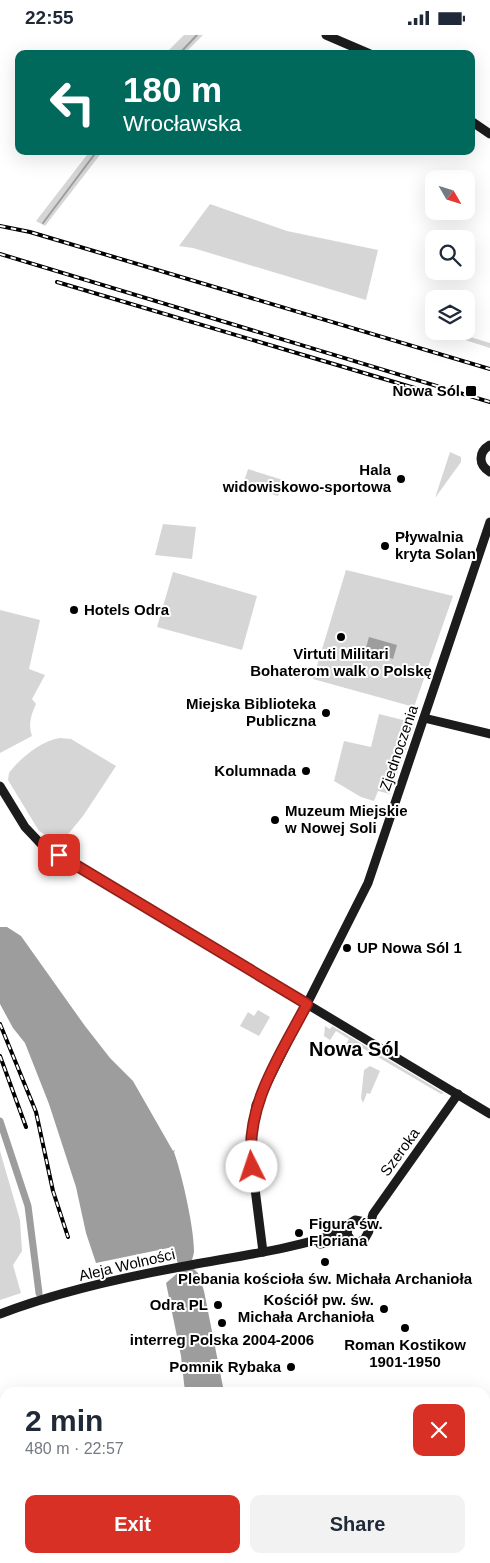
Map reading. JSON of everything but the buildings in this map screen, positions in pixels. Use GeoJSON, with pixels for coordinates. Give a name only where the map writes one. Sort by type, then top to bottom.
{"type":"FeatureCollection","features":[{"type":"Feature","properties":{"kind":"street"},"geometry":{"type":"LineString","coordinates":[[326,35],[361,50]]}},
{"type":"Feature","properties":{"kind":"street"},"geometry":{"type":"LineString","coordinates":[[475,124],[490,134]]}},
{"type":"Feature","properties":{"kind":"street"},"geometry":{"type":"LineString","coordinates":[[490,445],[483,451],[481,458],[483,467],[490,473]]}},
{"type":"Feature","properties":{"kind":"street","name":"Zjednoczenia"},"geometry":{"type":"LineString","coordinates":[[263,1252],[251,1160],[252,1127],[261,1094],[368,883],[490,522]]}},
{"type":"Feature","properties":{"kind":"street"},"geometry":{"type":"LineString","coordinates":[[424,718],[490,734]]}},
{"type":"Feature","properties":{"kind":"street"},"geometry":{"type":"LineString","coordinates":[[0,786],[25,827],[42,845],[490,1114]]}},
{"type":"Feature","properties":{"kind":"street","name":"Szeroka"},"geometry":{"type":"LineString","coordinates":[[369,1228],[373,1214],[458,1094]]}},
{"type":"Feature","properties":{"kind":"street"},"geometry":{"type":"LineString","coordinates":[[301,1246],[344,1239],[357,1242],[364,1240],[368,1235],[369,1228],[365,1222],[358,1220],[349,1224],[347,1230],[351,1240]]}},
{"type":"Feature","properties":{"kind":"street"},"geometry":{"type":"LineString","coordinates":[[301,1246],[347,1230]]}},
{"type":"Feature","properties":{"kind":"street","name":"Aleja Wolności"},"geometry":{"type":"LineString","coordinates":[[0,1314],[33,1301],[179,1267],[301,1246]]}},
{"type":"Feature","properties":{"kind":"shaded area"},"geometry":{"type":"Polygon","coordinates":[[[184,35],[203,35],[188,50],[169,50],[184,35]]]}},
{"type":"Feature","properties":{"kind":"shaded area"},"geometry":{"type":"Polygon","coordinates":[[[87,155],[100,155],[45,226],[36,221],[87,155]]]}},
{"type":"Feature","properties":{"kind":"shaded area"},"geometry":{"type":"Polygon","coordinates":[[[210,204],[287,231],[378,250],[366,300],[193,248],[179,246],[210,204]]]}},
{"type":"Feature","properties":{"kind":"shaded area"},"geometry":{"type":"Polygon","coordinates":[[[475,338],[490,343],[490,348],[465,340],[475,340],[475,338]]]}},
{"type":"Feature","properties":{"kind":"shaded area"},"geometry":{"type":"Polygon","coordinates":[[[450,452],[461,457],[461,462],[435,498],[450,452]]]}},
{"type":"Feature","properties":{"kind":"shaded area"},"geometry":{"type":"Polygon","coordinates":[[[248,469],[283,480],[278,496],[243,485],[248,469]]]}},
{"type":"Feature","properties":{"kind":"shaded area"},"geometry":{"type":"Polygon","coordinates":[[[163,524],[196,527],[192,559],[155,555],[163,524]]]}},
{"type":"Feature","properties":{"kind":"shaded area"},"geometry":{"type":"Polygon","coordinates":[[[346,570],[453,596],[414,707],[313,679],[346,570]]]}},
{"type":"Feature","properties":{"kind":"shaded area"},"geometry":{"type":"Polygon","coordinates":[[[173,572],[257,596],[242,650],[157,627],[173,572]]]}},
{"type":"Feature","properties":{"kind":"shaded area"},"geometry":{"type":"Polygon","coordinates":[[[0,610],[40,620],[29,669],[45,675],[32,699],[36,704],[30,727],[32,736],[0,753],[0,610]]]}},
{"type":"Feature","properties":{"kind":"shaded area"},"geometry":{"type":"Polygon","coordinates":[[[369,637],[397,645],[393,659],[365,651],[369,637]]]}},
{"type":"Feature","properties":{"kind":"shaded area"},"geometry":{"type":"Polygon","coordinates":[[[379,714],[415,723],[390,794],[378,791],[374,801],[361,797],[334,781],[344,741],[371,747],[379,714]]]}},
{"type":"Feature","properties":{"kind":"shaded area"},"geometry":{"type":"Polygon","coordinates":[[[60,738],[71,739],[116,766],[83,816],[60,844],[39,831],[8,780],[9,773],[25,756],[38,746],[60,738]]]}},
{"type":"Feature","properties":{"kind":"shaded area"},"geometry":{"type":"Polygon","coordinates":[[[0,927],[7,927],[21,936],[85,1026],[110,1058],[133,1081],[173,1151],[175,1150],[192,1229],[194,1251],[191,1266],[198,1273],[204,1291],[223,1387],[184,1387],[181,1356],[166,1283],[180,1271],[173,1247],[96,1263],[86,1233],[76,1187],[49,1104],[25,1043],[13,1028],[0,1004],[0,927]]]}},
{"type":"Feature","properties":{"kind":"shaded area"},"geometry":{"type":"Polygon","coordinates":[[[258,1010],[270,1017],[259,1036],[240,1026],[248,1012],[254,1016],[258,1010]]]}},
{"type":"Feature","properties":{"kind":"shaded area"},"geometry":{"type":"Polygon","coordinates":[[[325,1026],[330,1029],[332,1026],[444,1093],[441,1094],[354,1043],[349,1051],[344,1048],[349,1039],[336,1031],[330,1040],[324,1036],[325,1026]]]}},
{"type":"Feature","properties":{"kind":"shaded area"},"geometry":{"type":"Polygon","coordinates":[[[370,1066],[380,1071],[370,1094],[367,1093],[363,1103],[361,1098],[364,1070],[370,1066]]]}},
{"type":"Feature","properties":{"kind":"shaded area"},"geometry":{"type":"Polygon","coordinates":[[[0,1151],[20,1220],[22,1251],[13,1265],[21,1293],[0,1300],[0,1151]]]}},
{"type":"Feature","properties":{"kind":"waterway"},"geometry":{"type":"LineString","coordinates":[[183,50],[197,35]]}},
{"type":"Feature","properties":{"kind":"waterway"},"geometry":{"type":"LineString","coordinates":[[43,223],[94,155]]}},
{"type":"Feature","properties":{"kind":"waterway"},"geometry":{"type":"LineString","coordinates":[[0,1121],[28,1206],[39,1293]]}},
{"type":"Feature","properties":{"kind":"railway"},"geometry":{"type":"LineString","coordinates":[[0,226],[30,232],[490,369]]}},
{"type":"Feature","properties":{"kind":"railway"},"geometry":{"type":"LineString","coordinates":[[0,254],[490,402]]}},
{"type":"Feature","properties":{"kind":"railway"},"geometry":{"type":"LineString","coordinates":[[57,282],[418,389]]}},
{"type":"Feature","properties":{"kind":"railway"},"geometry":{"type":"LineString","coordinates":[[0,1024],[36,1112],[53,1191],[68,1237]]}},
{"type":"Feature","properties":{"kind":"railway"},"geometry":{"type":"LineString","coordinates":[[0,1056],[26,1127]]}},
{"type":"Feature","properties":{"kind":"place","name":"Nowa Sól"},"geometry":{"type":"Point","coordinates":[471,391]}},
{"type":"Feature","properties":{"kind":"place","name":"Hala widowiskowo-sportowa"},"geometry":{"type":"Point","coordinates":[401,479]}},
{"type":"Feature","properties":{"kind":"place","name":"Pływalnia kryta Solan"},"geometry":{"type":"Point","coordinates":[385,546]}},
{"type":"Feature","properties":{"kind":"place","name":"Hotels Odra"},"geometry":{"type":"Point","coordinates":[74,610]}},
{"type":"Feature","properties":{"kind":"place","name":"Virtuti Militari Bohaterom walk o Polskę"},"geometry":{"type":"Point","coordinates":[341,637]}},
{"type":"Feature","properties":{"kind":"place","name":"Miejska Biblioteka Publiczna"},"geometry":{"type":"Point","coordinates":[326,713]}},
{"type":"Feature","properties":{"kind":"place","name":"Kolumnada"},"geometry":{"type":"Point","coordinates":[306,771]}},
{"type":"Feature","properties":{"kind":"place","name":"Muzeum Miejskie w Nowej Soli"},"geometry":{"type":"Point","coordinates":[275,820]}},
{"type":"Feature","properties":{"kind":"place","name":"UP Nowa Sól 1"},"geometry":{"type":"Point","coordinates":[347,948]}},
{"type":"Feature","properties":{"kind":"place","name":"Figura św. Floriana"},"geometry":{"type":"Point","coordinates":[299,1233]}},
{"type":"Feature","properties":{"kind":"place","name":"Plebania kościoła św. Michała Archanioła"},"geometry":{"type":"Point","coordinates":[325,1262]}},
{"type":"Feature","properties":{"kind":"place","name":"Odra PL"},"geometry":{"type":"Point","coordinates":[218,1305]}},
{"type":"Feature","properties":{"kind":"place","name":"Kościół pw. św. Michała Archanioła"},"geometry":{"type":"Point","coordinates":[384,1309]}},
{"type":"Feature","properties":{"kind":"place","name":"interreg Polska 2004-2006"},"geometry":{"type":"Point","coordinates":[222,1323]}},
{"type":"Feature","properties":{"kind":"place","name":"Roman Kostikow 1901-1950"},"geometry":{"type":"Point","coordinates":[405,1328]}},
{"type":"Feature","properties":{"kind":"place","name":"Pomnik Rybaka"},"geometry":{"type":"Point","coordinates":[291,1367]}},
{"type":"Feature","properties":{"kind":"district","name":"Nowa Sól"},"geometry":{"type":"Point","coordinates":[354,1049]}},
{"type":"Feature","properties":{"kind":"route"},"geometry":{"type":"LineString","coordinates":[[59,855],[307,1004],[268,1077],[256,1105],[250,1143],[252,1167]]}}]}
